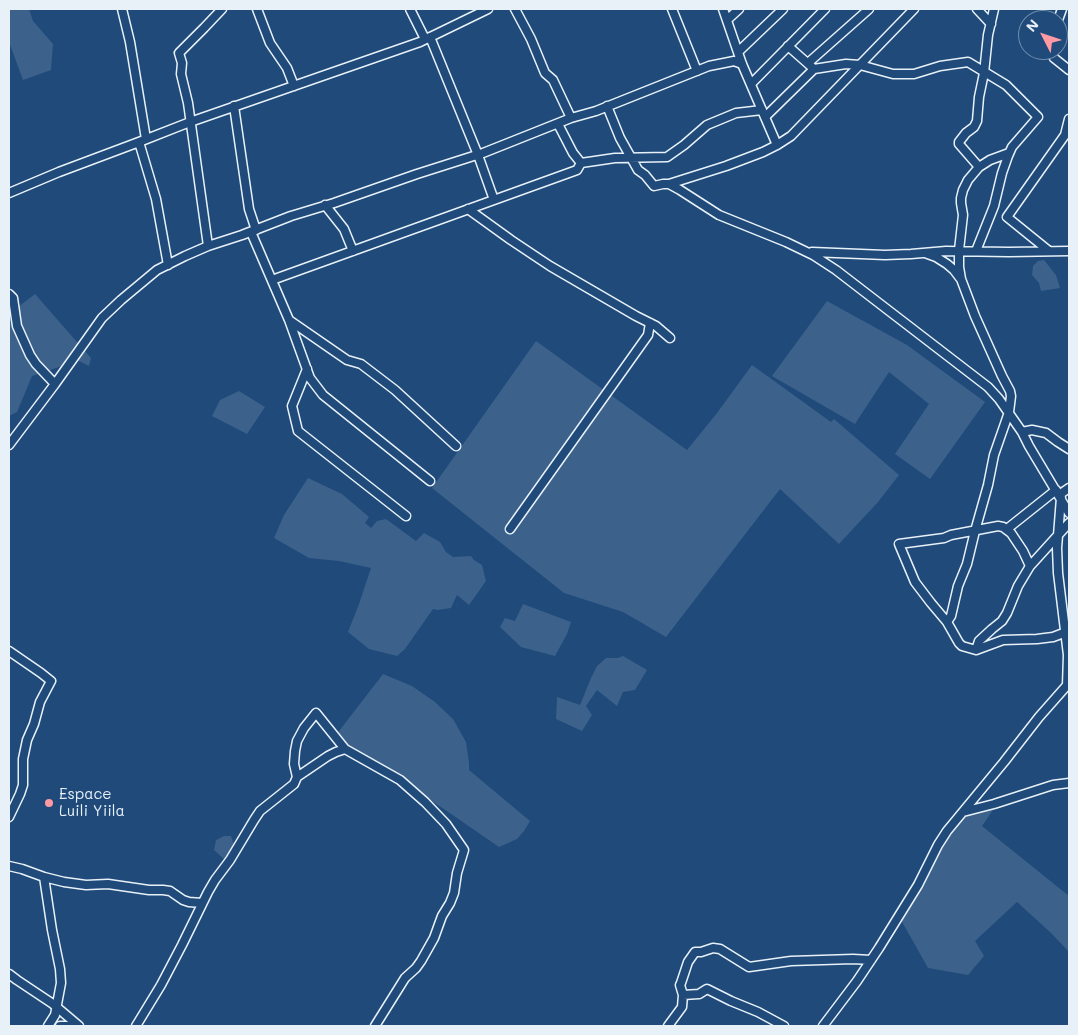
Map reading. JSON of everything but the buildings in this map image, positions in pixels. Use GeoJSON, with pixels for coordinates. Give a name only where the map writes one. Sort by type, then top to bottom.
{"type":"FeatureCollection","features":[{"type":"Feature","properties":{"kind":"street"},"geometry":{"type":"LineString","coordinates":[[122,9],[130,42],[143,141],[168,265]]}},
{"type":"Feature","properties":{"kind":"street"},"geometry":{"type":"LineString","coordinates":[[208,246],[179,53],[222,9]]}},
{"type":"Feature","properties":{"kind":"street"},"geometry":{"type":"LineString","coordinates":[[257,9],[270,43],[287,68],[294,86]]}},
{"type":"Feature","properties":{"kind":"street"},"geometry":{"type":"LineString","coordinates":[[410,9],[428,38],[478,155],[494,200]]}},
{"type":"Feature","properties":{"kind":"street"},"geometry":{"type":"LineString","coordinates":[[9,193],[190,122],[428,38],[488,9]]}},
{"type":"Feature","properties":{"kind":"street"},"geometry":{"type":"LineString","coordinates":[[515,9],[533,43],[545,73],[553,80],[571,118]]}},
{"type":"Feature","properties":{"kind":"street"},"geometry":{"type":"LineString","coordinates":[[672,9],[697,71]]}},
{"type":"Feature","properties":{"kind":"street"},"geometry":{"type":"LineString","coordinates":[[723,9],[742,64],[777,145]]}},
{"type":"Feature","properties":{"kind":"street"},"geometry":{"type":"LineString","coordinates":[[727,20],[739,9]]}},
{"type":"Feature","properties":{"kind":"street"},"geometry":{"type":"LineString","coordinates":[[738,52],[783,9]]}},
{"type":"Feature","properties":{"kind":"street"},"geometry":{"type":"LineString","coordinates":[[751,84],[825,9]]}},
{"type":"Feature","properties":{"kind":"street"},"geometry":{"type":"LineString","coordinates":[[581,163],[615,158],[667,157],[684,146],[707,125],[736,113],[763,113],[869,9]]}},
{"type":"Feature","properties":{"kind":"street"},"geometry":{"type":"LineString","coordinates":[[607,106],[620,138],[638,170],[654,186],[669,184],[726,166],[777,145],[791,136],[914,9]]}},
{"type":"Feature","properties":{"kind":"street"},"geometry":{"type":"LineString","coordinates":[[977,9],[991,24]]}},
{"type":"Feature","properties":{"kind":"street"},"geometry":{"type":"LineString","coordinates":[[979,167],[959,142],[977,123],[987,40],[994,9]]}},
{"type":"Feature","properties":{"kind":"street"},"geometry":{"type":"LineString","coordinates":[[788,46],[811,66],[860,65],[893,74],[914,74],[940,66],[968,62],[1006,85],[1038,117],[1009,153],[994,206],[976,250]]}},
{"type":"Feature","properties":{"kind":"street"},"geometry":{"type":"LineString","coordinates":[[1056,60],[1069,70]]}},
{"type":"Feature","properties":{"kind":"street"},"geometry":{"type":"LineString","coordinates":[[9,444],[102,318],[157,270],[208,246],[424,171],[478,155],[709,66],[734,61],[742,64]]}},
{"type":"Feature","properties":{"kind":"street"},"geometry":{"type":"LineString","coordinates":[[234,106],[253,231],[310,378],[323,396],[430,481]]}},
{"type":"Feature","properties":{"kind":"street"},"geometry":{"type":"LineString","coordinates":[[1007,217],[1065,134],[1069,119]]}},
{"type":"Feature","properties":{"kind":"street"},"geometry":{"type":"LineString","coordinates":[[558,124],[572,153],[581,163]]}},
{"type":"Feature","properties":{"kind":"street"},"geometry":{"type":"LineString","coordinates":[[948,622],[958,586],[967,564],[1011,396],[979,326],[961,279],[959,250],[963,215],[961,198],[968,180],[979,167],[990,160],[1009,153]]}},
{"type":"Feature","properties":{"kind":"street"},"geometry":{"type":"LineString","coordinates":[[272,280],[577,170],[581,163]]}},
{"type":"Feature","properties":{"kind":"street"},"geometry":{"type":"LineString","coordinates":[[669,184],[719,215],[808,252],[836,270],[988,387],[999,399],[1022,432],[1069,513]]}},
{"type":"Feature","properties":{"kind":"street"},"geometry":{"type":"LineString","coordinates":[[325,206],[344,228],[353,251]]}},
{"type":"Feature","properties":{"kind":"street"},"geometry":{"type":"LineString","coordinates":[[994,206],[1049,251]]}},
{"type":"Feature","properties":{"kind":"street"},"geometry":{"type":"LineString","coordinates":[[468,209],[550,266],[656,326],[670,338]]}},
{"type":"Feature","properties":{"kind":"street"},"geometry":{"type":"LineString","coordinates":[[808,252],[877,255],[959,250],[1009,252],[1069,251]]}},
{"type":"Feature","properties":{"kind":"street"},"geometry":{"type":"LineString","coordinates":[[924,253],[936,257],[947,264],[961,279]]}},
{"type":"Feature","properties":{"kind":"street"},"geometry":{"type":"LineString","coordinates":[[9,294],[13,298],[17,326],[30,354],[36,364],[55,384]]}},
{"type":"Feature","properties":{"kind":"street"},"geometry":{"type":"LineString","coordinates":[[289,320],[347,360],[361,364],[395,390],[456,446]]}},
{"type":"Feature","properties":{"kind":"street"},"geometry":{"type":"LineString","coordinates":[[510,529],[648,336],[650,323]]}},
{"type":"Feature","properties":{"kind":"street"},"geometry":{"type":"LineString","coordinates":[[307,369],[292,406],[298,431],[406,516]]}},
{"type":"Feature","properties":{"kind":"street"},"geometry":{"type":"LineString","coordinates":[[1022,432],[1032,430],[1046,433],[1069,449]]}},
{"type":"Feature","properties":{"kind":"street"},"geometry":{"type":"LineString","coordinates":[[1007,529],[1069,488]]}},
{"type":"Feature","properties":{"kind":"street"},"geometry":{"type":"LineString","coordinates":[[823,1026],[871,960],[918,885],[943,838],[1039,716],[1068,685],[1067,632],[1058,572],[1059,494]]}},
{"type":"Feature","properties":{"kind":"street"},"geometry":{"type":"LineString","coordinates":[[976,650],[979,640],[1002,621],[1008,613],[1018,586],[1030,566],[1069,523]]}},
{"type":"Feature","properties":{"kind":"street"},"geometry":{"type":"LineString","coordinates":[[1030,566],[1011,533],[1007,529],[998,526],[944,538],[899,544],[915,582],[948,622],[962,646],[976,650],[1004,640],[1053,637],[1067,632]]}},
{"type":"Feature","properties":{"kind":"street"},"geometry":{"type":"LineString","coordinates":[[9,651],[51,681],[40,702],[27,740],[22,759],[23,785],[9,817]]}},
{"type":"Feature","properties":{"kind":"street"},"geometry":{"type":"LineString","coordinates":[[297,777],[294,764],[297,741],[304,728],[316,713],[345,749],[400,780],[425,802],[446,824],[464,850],[450,904],[442,916],[434,938],[421,961],[405,978],[375,1026]]}},
{"type":"Feature","properties":{"kind":"street"},"geometry":{"type":"LineString","coordinates":[[136,1026],[161,985],[215,880],[260,812],[291,788],[297,777],[328,756],[345,749]]}},
{"type":"Feature","properties":{"kind":"street"},"geometry":{"type":"LineString","coordinates":[[962,812],[1053,785],[1069,783]]}},
{"type":"Feature","properties":{"kind":"street"},"geometry":{"type":"LineString","coordinates":[[9,866],[64,882],[86,885],[108,884],[170,891],[183,900],[202,903]]}},
{"type":"Feature","properties":{"kind":"street"},"geometry":{"type":"LineString","coordinates":[[44,876],[61,983],[55,1016],[48,1026]]}},
{"type":"Feature","properties":{"kind":"street"},"geometry":{"type":"LineString","coordinates":[[660,1026],[669,1025],[682,1007],[683,995],[680,985],[690,958],[695,952],[713,948],[720,949],[749,967],[791,961],[871,960]]}},
{"type":"Feature","properties":{"kind":"street"},"geometry":{"type":"LineString","coordinates":[[9,974],[53,1004],[79,1026]]}},
{"type":"Feature","properties":{"kind":"street"},"geometry":{"type":"LineString","coordinates":[[683,995],[698,994],[708,989],[731,1002],[758,1012],[784,1026]]}},
{"type":"Feature","properties":{"kind":"street"},"geometry":{"type":"LineString","coordinates":[[60,1026],[73,1026]]}},
{"type":"Feature","properties":{"kind":"shaded area"},"geometry":{"type":"Polygon","coordinates":[[[9,9],[29,9],[33,21],[53,44],[51,70],[23,80],[9,42],[9,9]]]}},
{"type":"Feature","properties":{"kind":"shaded area"},"geometry":{"type":"Polygon","coordinates":[[[1044,260],[1056,275],[1060,288],[1041,291],[1039,283],[1032,275],[1033,266],[1038,261],[1044,260]]]}},
{"type":"Feature","properties":{"kind":"shaded area"},"geometry":{"type":"Polygon","coordinates":[[[35,294],[91,358],[89,366],[73,358],[68,364],[32,376],[17,412],[9,416],[9,314],[35,294]]]}},
{"type":"Feature","properties":{"kind":"shaded area"},"geometry":{"type":"Polygon","coordinates":[[[827,301],[907,345],[985,402],[930,479],[895,454],[929,404],[889,372],[855,424],[772,376],[827,301]]]}},
{"type":"Feature","properties":{"kind":"shaded area"},"geometry":{"type":"Polygon","coordinates":[[[536,341],[687,450],[752,365],[831,422],[834,419],[899,475],[878,502],[839,544],[780,489],[666,637],[623,612],[564,593],[432,488],[536,341]]]}},
{"type":"Feature","properties":{"kind":"shaded area"},"geometry":{"type":"Polygon","coordinates":[[[239,391],[265,407],[247,434],[212,416],[220,400],[239,391]]]}},
{"type":"Feature","properties":{"kind":"shaded area"},"geometry":{"type":"Polygon","coordinates":[[[308,478],[342,494],[369,517],[365,523],[371,528],[377,521],[386,519],[416,541],[424,533],[440,542],[446,552],[453,557],[471,556],[482,565],[486,581],[469,605],[457,595],[451,608],[433,609],[405,649],[397,656],[369,649],[348,632],[371,568],[339,561],[309,558],[274,538],[284,515],[308,478]]]}},
{"type":"Feature","properties":{"kind":"shaded area"},"geometry":{"type":"Polygon","coordinates":[[[523,604],[571,622],[555,656],[521,647],[500,627],[505,618],[515,621],[523,604]]]}},
{"type":"Feature","properties":{"kind":"shaded area"},"geometry":{"type":"Polygon","coordinates":[[[623,656],[647,670],[635,690],[623,692],[617,706],[597,690],[586,706],[592,715],[582,731],[556,719],[557,697],[580,705],[597,666],[606,658],[623,656]]]}},
{"type":"Feature","properties":{"kind":"shaded area"},"geometry":{"type":"Polygon","coordinates":[[[383,674],[412,686],[435,702],[453,719],[466,742],[469,770],[530,821],[517,839],[499,847],[346,746],[336,735],[383,674]]]}},
{"type":"Feature","properties":{"kind":"shaded area"},"geometry":{"type":"Polygon","coordinates":[[[995,807],[982,826],[1069,896],[1069,952],[1017,902],[975,941],[984,956],[968,975],[928,968],[901,920],[942,848],[965,815],[995,807]]]}},
{"type":"Feature","properties":{"kind":"shaded area"},"geometry":{"type":"Polygon","coordinates":[[[224,836],[231,836],[235,848],[231,861],[225,860],[214,850],[216,840],[224,836]]]}},
{"type":"Feature","properties":{"kind":"place","name":"Espace Luili Yiila"},"geometry":{"type":"Point","coordinates":[49,803]}}]}
